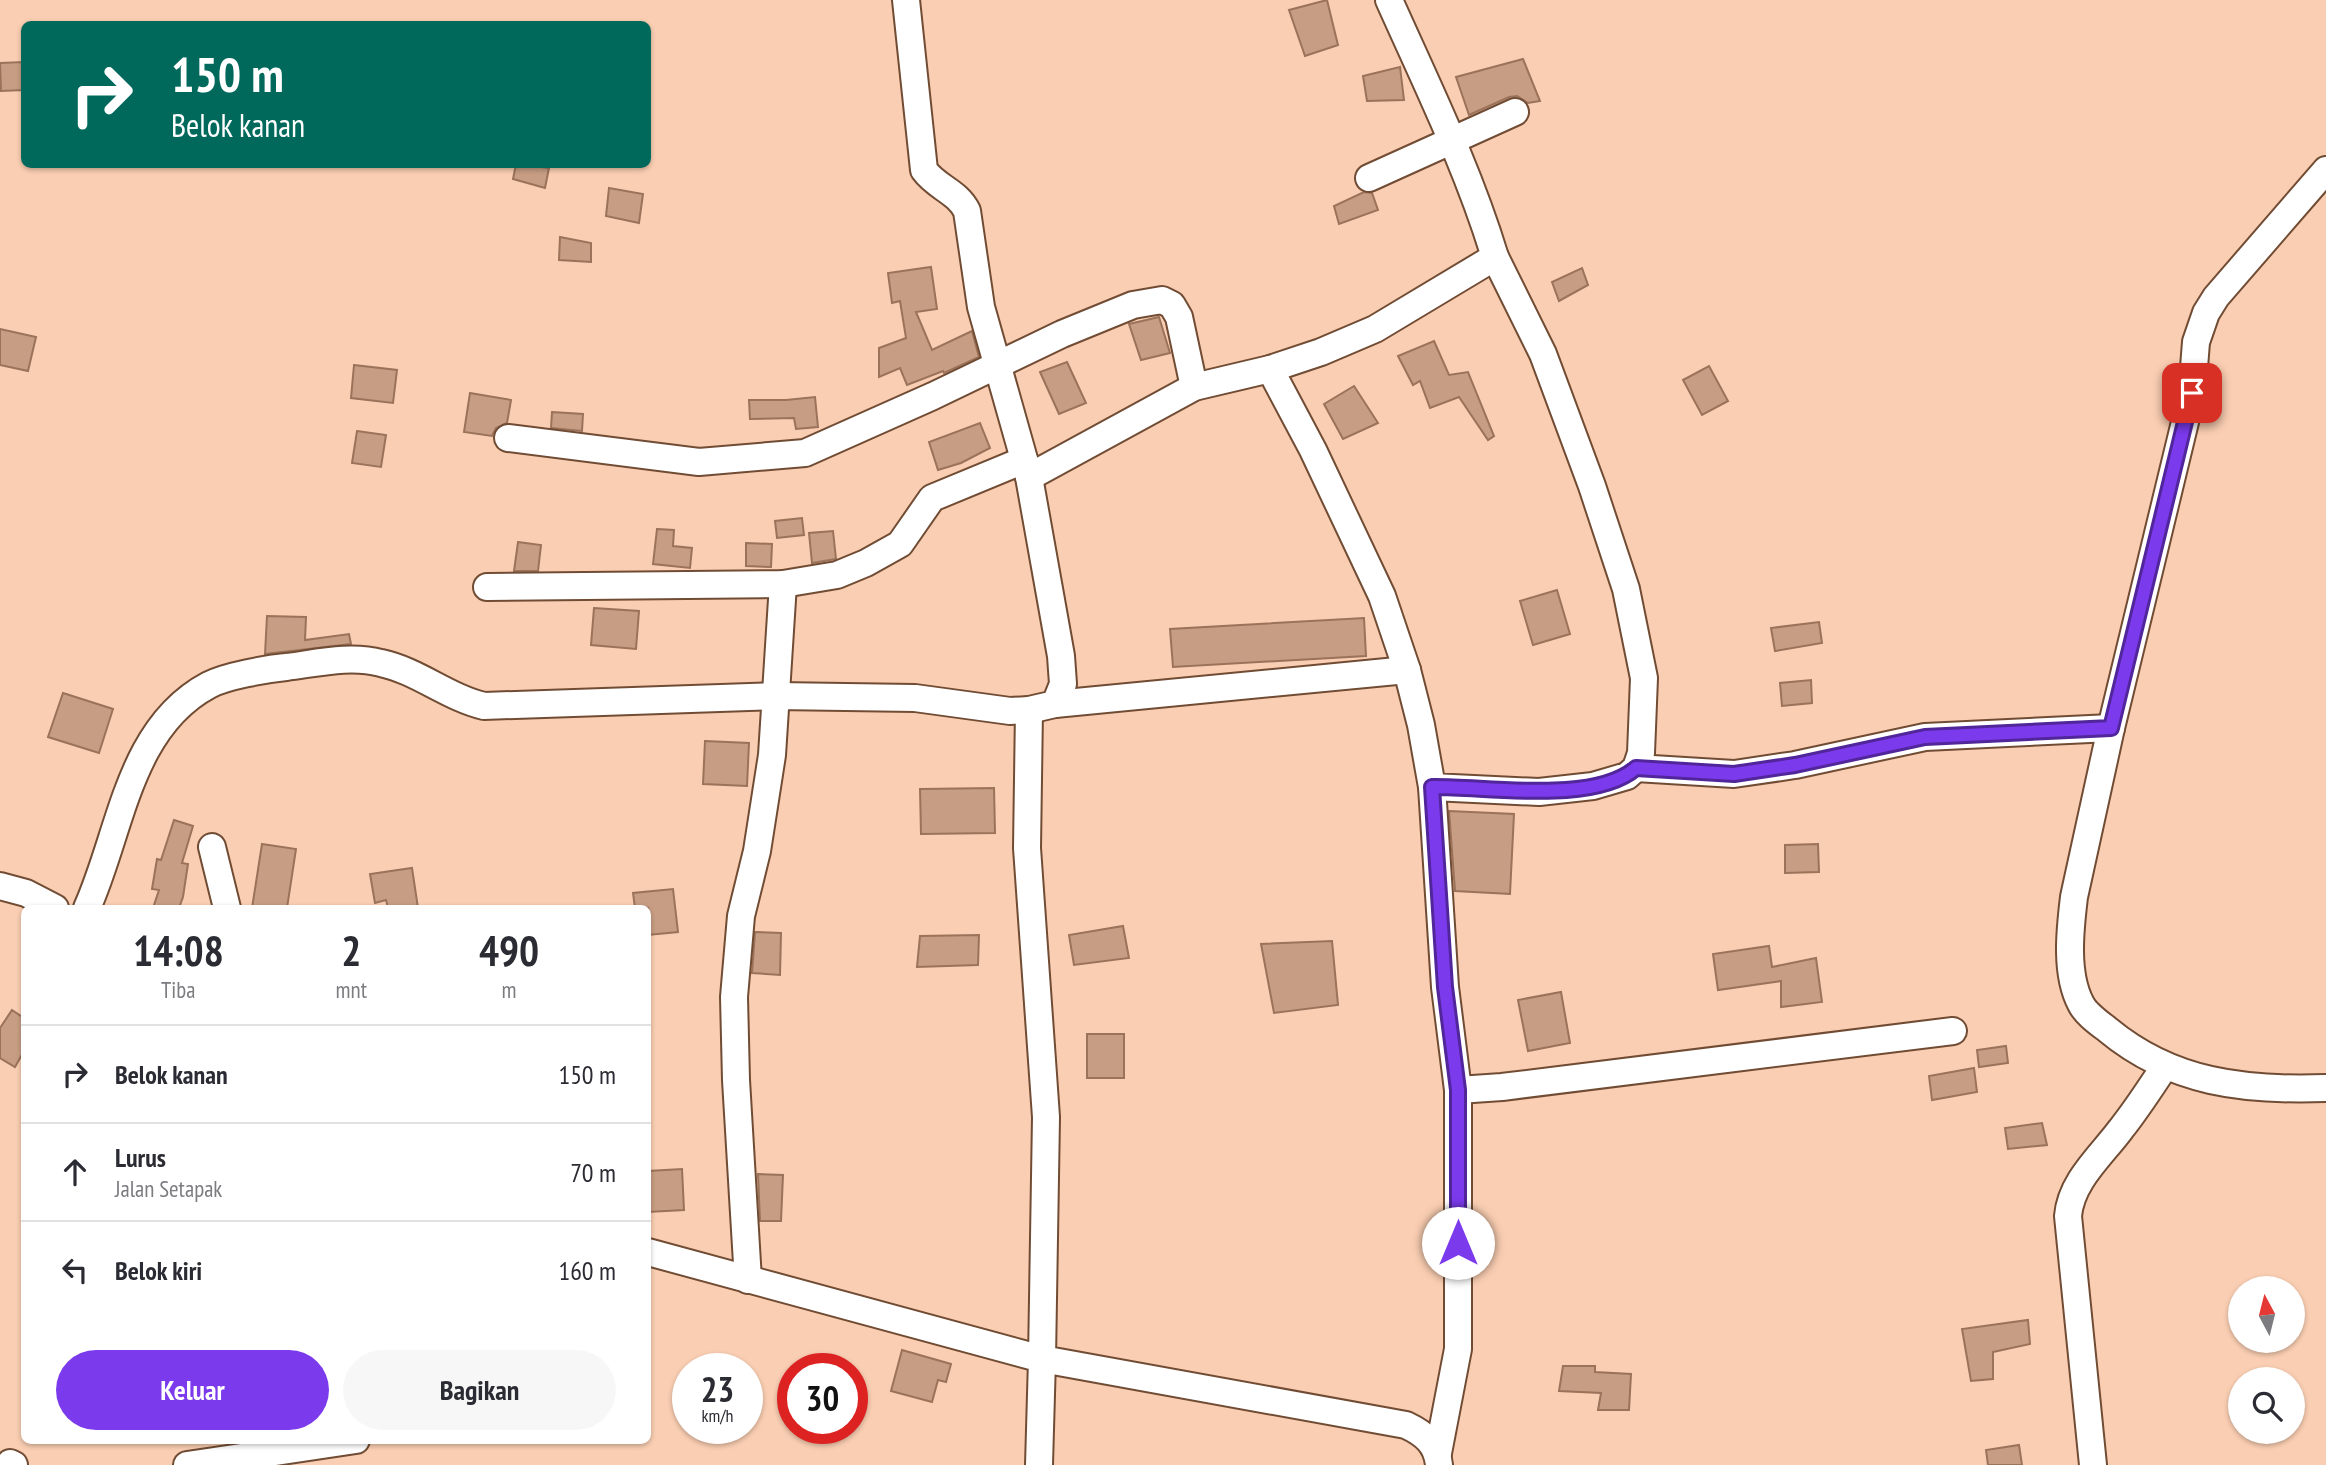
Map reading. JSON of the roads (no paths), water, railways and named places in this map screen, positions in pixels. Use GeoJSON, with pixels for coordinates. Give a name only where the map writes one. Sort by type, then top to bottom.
{"type":"FeatureCollection","features":[{"type":"Feature","properties":{"kind":"street"},"geometry":{"type":"LineString","coordinates":[[906,0],[924,170],[931,180],[961,200],[967,211],[981,307],[1027,469],[1060,656],[1063,684],[1055,704]]}},
{"type":"Feature","properties":{"kind":"street"},"geometry":{"type":"LineString","coordinates":[[1389,0],[1452,139],[1495,257],[1542,354],[1592,486],[1626,589],[1644,678],[1643,741],[1636,768],[1627,776],[1593,786],[1539,792],[1432,787]]}},
{"type":"Feature","properties":{"kind":"street"},"geometry":{"type":"LineString","coordinates":[[1369,178],[1515,112]]}},
{"type":"Feature","properties":{"kind":"street"},"geometry":{"type":"LineString","coordinates":[[2326,170],[2216,297],[2200,327],[2196,342],[2192,393],[2111,728],[2071,919],[2072,974],[2081,1005],[2120,1040],[2153,1062],[2186,1075],[2221,1083],[2326,1088]]}},
{"type":"Feature","properties":{"kind":"street"},"geometry":{"type":"LineString","coordinates":[[487,587],[783,584],[836,575],[866,563],[900,544],[933,498],[1027,469],[1194,387],[1270,369],[1321,352],[1375,329],[1495,257]]}},
{"type":"Feature","properties":{"kind":"street"},"geometry":{"type":"LineString","coordinates":[[508,438],[699,462],[805,453],[1062,334],[1133,305],[1162,300],[1172,305],[1179,317],[1194,387]]}},
{"type":"Feature","properties":{"kind":"street"},"geometry":{"type":"LineString","coordinates":[[651,1253],[1042,1359],[1379,1419],[1417,1430],[1440,1449],[1458,1349],[1458,1090],[1445,987],[1432,787],[1407,670],[1382,596],[1307,438],[1270,369]]}},
{"type":"Feature","properties":{"kind":"street"},"geometry":{"type":"LineString","coordinates":[[748,1280],[736,1080],[734,997],[741,916],[757,851],[772,755],[783,584]]}},
{"type":"Feature","properties":{"kind":"street"},"geometry":{"type":"LineString","coordinates":[[88,905],[134,776],[155,734],[173,710],[210,684],[267,669],[351,658],[381,662],[407,671],[465,701],[484,706],[776,696],[915,698],[1010,711],[1055,704],[1407,670]]}},
{"type":"Feature","properties":{"kind":"street"},"geometry":{"type":"LineString","coordinates":[[1028,710],[1027,848],[1046,1117],[1039,1465]]}},
{"type":"Feature","properties":{"kind":"street"},"geometry":{"type":"LineString","coordinates":[[1636,768],[1734,774],[1795,765],[1925,737],[2111,728]]}},
{"type":"Feature","properties":{"kind":"street"},"geometry":{"type":"LineString","coordinates":[[212,847],[226,905]]}},
{"type":"Feature","properties":{"kind":"street"},"geometry":{"type":"LineString","coordinates":[[0,886],[26,893],[49,905]]}},
{"type":"Feature","properties":{"kind":"street"},"geometry":{"type":"LineString","coordinates":[[1458,1090],[1953,1031]]}},
{"type":"Feature","properties":{"kind":"street"},"geometry":{"type":"LineString","coordinates":[[2093,1465],[2068,1207],[2075,1189],[2086,1173],[2140,1105],[2165,1066]]}},
{"type":"Feature","properties":{"kind":"street"},"geometry":{"type":"LineString","coordinates":[[187,1465],[329,1444]]}}]}
